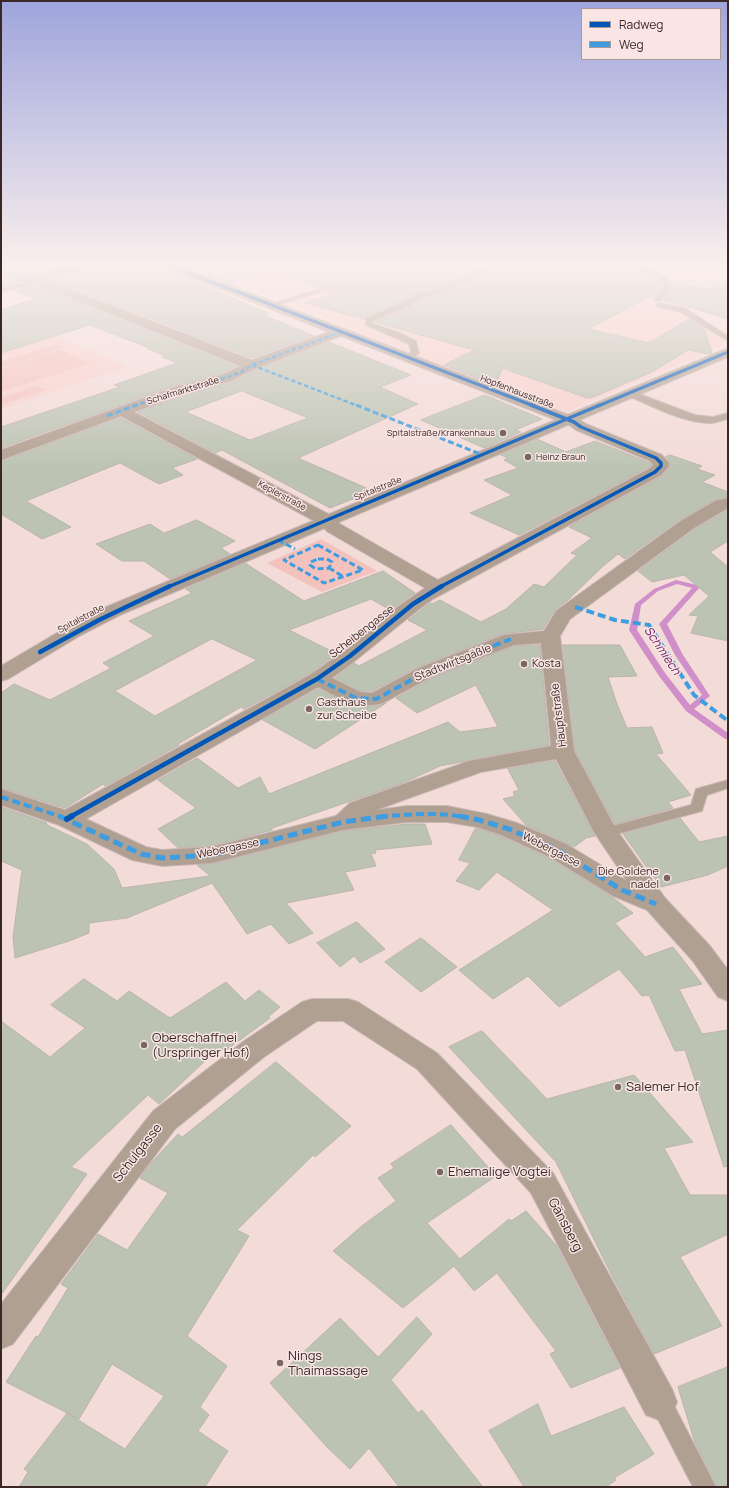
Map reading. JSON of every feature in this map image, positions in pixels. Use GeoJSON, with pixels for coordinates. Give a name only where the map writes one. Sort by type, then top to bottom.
{"type":"FeatureCollection","features":[{"type":"Feature","properties":{"kind":"street"},"geometry":{"type":"LineString","coordinates":[[174,334],[252,365]]}},
{"type":"Feature","properties":{"kind":"street","name":"Schafmarktstraße"},"geometry":{"type":"LineString","coordinates":[[1,455],[177,390],[200,387],[241,372],[252,365],[334,334]]}},
{"type":"Feature","properties":{"kind":"street","name":"Hopfenhausstraße"},"geometry":{"type":"LineString","coordinates":[[347,334],[407,358],[517,397],[656,458]]}},
{"type":"Feature","properties":{"kind":"street","name":"Spitalstraße"},"geometry":{"type":"LineString","coordinates":[[1,675],[113,611],[728,352]]}},
{"type":"Feature","properties":{"kind":"street","name":"Keplerstraße"},"geometry":{"type":"LineString","coordinates":[[122,411],[326,520],[334,528],[437,587]]}},
{"type":"Feature","properties":{"kind":"street","name":"Scheibengasse"},"geometry":{"type":"LineString","coordinates":[[67,819],[317,678],[348,658],[395,618],[437,587],[456,579],[655,472],[661,466],[661,463],[656,458]]}},
{"type":"Feature","properties":{"kind":"street"},"geometry":{"type":"LineString","coordinates":[[550,636],[564,615],[688,524],[721,505],[728,503]]}},
{"type":"Feature","properties":{"kind":"street","name":"Stadtwirtsgäßle"},"geometry":{"type":"LineString","coordinates":[[317,678],[356,698],[376,700],[426,672],[511,640],[550,636]]}},
{"type":"Feature","properties":{"kind":"street","name":"Hauptstraße"},"geometry":{"type":"LineString","coordinates":[[550,636],[563,751],[606,832],[656,904],[701,953],[728,989]]}},
{"type":"Feature","properties":{"kind":"street","name":"Webergasse"},"geometry":{"type":"LineString","coordinates":[[343,822],[358,808],[477,766],[563,751]]}},
{"type":"Feature","properties":{"kind":"street","name":"Webergasse"},"geometry":{"type":"LineString","coordinates":[[1,797],[67,819],[112,842],[141,854],[168,858],[212,855],[343,822],[408,814],[447,814],[480,820],[509,829],[557,850],[622,890],[656,904]]}},
{"type":"Feature","properties":{"kind":"street","name":"Schulgasse"},"geometry":{"type":"LineString","coordinates":[[1,1332],[164,1120],[254,1049],[312,1010]]}},
{"type":"Feature","properties":{"kind":"street","name":"Gänsberg"},"geometry":{"type":"LineString","coordinates":[[312,1010],[348,1010],[427,1061],[542,1183],[659,1402]]}},
{"type":"Feature","properties":{"kind":"lane"},"geometry":{"type":"LineString","coordinates":[[396,334],[413,343],[415,353],[407,358]]}},
{"type":"Feature","properties":{"kind":"lane"},"geometry":{"type":"LineString","coordinates":[[629,393],[696,418],[713,420],[728,416]]}},
{"type":"Feature","properties":{"kind":"lane"},"geometry":{"type":"LineString","coordinates":[[606,832],[697,808],[701,792],[728,784]]}},
{"type":"Feature","properties":{"kind":"lane","name":"Gänsberg"},"geometry":{"type":"LineString","coordinates":[[659,1402],[706,1487]]}},
{"type":"Feature","properties":{"kind":"shaded area"},"geometry":{"type":"Polygon","coordinates":[[[1,334],[55,334],[126,367],[1,409],[1,334]]]}},
{"type":"Feature","properties":{"kind":"shaded area"},"geometry":{"type":"Polygon","coordinates":[[[366,334],[728,334],[728,344],[563,413],[366,334]]]}},
{"type":"Feature","properties":{"kind":"shaded area"},"geometry":{"type":"Polygon","coordinates":[[[56,344],[63,348],[1,368],[1,362],[56,344]]]}},
{"type":"Feature","properties":{"kind":"shaded area"},"geometry":{"type":"Polygon","coordinates":[[[60,350],[91,363],[1,392],[1,369],[60,350]]]}},
{"type":"Feature","properties":{"kind":"shaded area"},"geometry":{"type":"Polygon","coordinates":[[[38,385],[47,390],[1,405],[1,398],[38,385]]]}},
{"type":"Feature","properties":{"kind":"shaded area"},"geometry":{"type":"Polygon","coordinates":[[[321,539],[377,571],[322,592],[267,563],[321,539]]]}},
{"type":"Feature","properties":{"kind":"building"},"geometry":{"type":"Polygon","coordinates":[[[1,334],[60,334],[1,353],[1,334]]]}},
{"type":"Feature","properties":{"kind":"building"},"geometry":{"type":"Polygon","coordinates":[[[114,334],[158,334],[237,366],[220,374],[171,387],[1,448],[1,427],[120,387],[114,385],[177,363],[162,357],[166,356],[148,349],[149,348],[114,334]]]}},
{"type":"Feature","properties":{"kind":"building"},"geometry":{"type":"Polygon","coordinates":[[[191,334],[310,334],[314,336],[252,358],[191,334]]]}},
{"type":"Feature","properties":{"kind":"building"},"geometry":{"type":"Polygon","coordinates":[[[418,334],[612,334],[649,343],[663,334],[706,334],[712,353],[709,354],[688,350],[652,372],[591,398],[587,398],[502,368],[496,385],[444,365],[474,350],[418,334]]]}},
{"type":"Feature","properties":{"kind":"building"},"geometry":{"type":"Polygon","coordinates":[[[329,342],[411,375],[380,387],[418,404],[298,458],[373,491],[330,508],[222,450],[215,453],[138,412],[181,396],[230,382],[258,369],[329,342]],[[242,391],[186,412],[250,440],[308,418],[242,391]]]}},
{"type":"Feature","properties":{"kind":"building"},"geometry":{"type":"Polygon","coordinates":[[[485,395],[542,419],[515,430],[521,432],[484,448],[421,420],[485,395]]]}},
{"type":"Feature","properties":{"kind":"building"},"geometry":{"type":"Polygon","coordinates":[[[121,418],[197,459],[172,468],[183,475],[159,484],[120,463],[26,501],[71,527],[42,539],[1,514],[1,461],[121,418]]]}},
{"type":"Feature","properties":{"kind":"building"},"geometry":{"type":"Polygon","coordinates":[[[537,439],[566,452],[595,441],[650,463],[651,465],[648,468],[519,535],[470,513],[512,495],[484,480],[518,468],[504,460],[508,458],[501,455],[537,439]]]}},
{"type":"Feature","properties":{"kind":"building"},"geometry":{"type":"Polygon","coordinates":[[[670,455],[702,466],[697,469],[715,475],[702,482],[728,492],[728,497],[714,500],[681,519],[625,559],[618,554],[555,610],[543,629],[503,634],[418,667],[372,691],[360,691],[335,678],[354,663],[359,666],[427,630],[408,620],[430,603],[432,604],[440,600],[481,622],[506,609],[534,584],[544,587],[577,555],[571,553],[592,538],[569,527],[662,476],[670,467],[670,462],[666,457],[670,455]]]}},
{"type":"Feature","properties":{"kind":"building"},"geometry":{"type":"Polygon","coordinates":[[[728,510],[728,541],[710,552],[728,567],[728,641],[691,633],[698,616],[689,615],[709,596],[684,575],[652,582],[638,571],[695,529],[728,510]]]}},
{"type":"Feature","properties":{"kind":"building"},"geometry":{"type":"Polygon","coordinates":[[[197,520],[235,541],[221,548],[230,554],[170,579],[144,561],[122,561],[96,544],[150,524],[164,533],[197,520]]]}},
{"type":"Feature","properties":{"kind":"building"},"geometry":{"type":"Polygon","coordinates":[[[245,563],[304,601],[383,571],[415,593],[390,610],[371,599],[289,630],[337,654],[309,674],[244,709],[241,707],[178,744],[179,745],[105,786],[103,784],[65,808],[1,788],[1,693],[14,684],[50,700],[111,668],[103,663],[154,636],[129,621],[192,593],[186,589],[245,563]],[[212,639],[115,691],[155,716],[257,660],[212,639]]]}},
{"type":"Feature","properties":{"kind":"building"},"geometry":{"type":"Polygon","coordinates":[[[540,645],[549,745],[440,766],[403,783],[272,828],[272,830],[212,846],[178,848],[158,829],[196,808],[158,780],[197,758],[238,788],[260,777],[269,794],[448,722],[460,732],[498,727],[476,685],[417,713],[396,698],[434,677],[514,646],[540,645]]]}},
{"type":"Feature","properties":{"kind":"building"},"geometry":{"type":"Polygon","coordinates":[[[563,645],[620,645],[637,676],[608,677],[627,728],[652,727],[663,753],[656,754],[691,795],[668,802],[673,808],[615,824],[575,751],[563,645]]]}},
{"type":"Feature","properties":{"kind":"building"},"geometry":{"type":"Polygon","coordinates":[[[318,689],[341,700],[357,705],[374,706],[386,703],[315,749],[263,720],[318,689]]]}},
{"type":"Feature","properties":{"kind":"building"},"geometry":{"type":"Polygon","coordinates":[[[555,761],[595,836],[586,838],[574,847],[526,825],[503,799],[515,796],[513,792],[519,790],[508,769],[555,761]]]}},
{"type":"Feature","properties":{"kind":"building"},"geometry":{"type":"Polygon","coordinates":[[[1,807],[47,823],[45,824],[87,844],[114,869],[122,888],[210,876],[197,865],[212,864],[343,831],[407,824],[425,824],[432,844],[375,850],[376,853],[371,854],[376,866],[345,872],[354,890],[286,903],[313,933],[289,944],[271,924],[247,934],[212,883],[127,918],[89,923],[89,933],[15,958],[13,937],[22,870],[1,861],[1,807]]]}},
{"type":"Feature","properties":{"kind":"building"},"geometry":{"type":"Polygon","coordinates":[[[680,818],[699,842],[728,836],[728,866],[708,875],[661,887],[623,834],[680,818]]]}},
{"type":"Feature","properties":{"kind":"building"},"geometry":{"type":"Polygon","coordinates":[[[476,828],[500,836],[547,857],[612,897],[633,913],[615,923],[645,957],[673,947],[702,984],[679,989],[702,1034],[728,1030],[728,1166],[724,1167],[685,1050],[675,1051],[649,995],[642,996],[619,969],[559,1007],[528,976],[493,999],[459,970],[553,910],[497,872],[479,890],[456,881],[470,863],[459,860],[476,828]]]}},
{"type":"Feature","properties":{"kind":"building"},"geometry":{"type":"Polygon","coordinates":[[[357,922],[385,949],[360,963],[354,956],[340,967],[317,943],[357,922]]]}},
{"type":"Feature","properties":{"kind":"building"},"geometry":{"type":"Polygon","coordinates":[[[421,938],[457,967],[421,992],[385,962],[421,938]]]}},
{"type":"Feature","properties":{"kind":"building"},"geometry":{"type":"Polygon","coordinates":[[[84,979],[117,1001],[129,991],[170,1018],[226,982],[245,1001],[259,990],[280,1007],[268,1017],[270,1018],[225,1051],[220,1047],[159,1104],[148,1095],[71,1167],[87,1174],[1,1295],[1,1021],[50,1057],[85,1028],[51,1005],[84,979]]]}},
{"type":"Feature","properties":{"kind":"building"},"geometry":{"type":"Polygon","coordinates":[[[482,1031],[547,1099],[634,1075],[693,1142],[664,1148],[690,1195],[728,1195],[728,1234],[680,1257],[722,1326],[654,1354],[611,1274],[556,1162],[449,1047],[482,1031]]]}},
{"type":"Feature","properties":{"kind":"building"},"geometry":{"type":"Polygon","coordinates":[[[276,1062],[351,1126],[315,1157],[313,1155],[237,1230],[249,1236],[187,1336],[227,1366],[200,1407],[209,1415],[198,1431],[228,1451],[205,1487],[19,1487],[28,1472],[24,1469],[67,1413],[125,1449],[164,1396],[112,1364],[79,1419],[6,1382],[36,1336],[38,1337],[68,1288],[61,1284],[98,1234],[127,1250],[168,1193],[140,1178],[151,1163],[178,1134],[182,1137],[276,1062]]]}},
{"type":"Feature","properties":{"kind":"building"},"geometry":{"type":"Polygon","coordinates":[[[451,1125],[496,1176],[427,1223],[460,1259],[509,1219],[511,1221],[526,1211],[556,1245],[620,1368],[571,1388],[550,1354],[556,1351],[497,1273],[474,1291],[454,1266],[403,1308],[333,1251],[363,1225],[396,1201],[378,1178],[394,1168],[391,1164],[451,1125]]]}},
{"type":"Feature","properties":{"kind":"building"},"geometry":{"type":"Polygon","coordinates":[[[417,1317],[432,1334],[391,1380],[418,1413],[422,1410],[483,1487],[399,1487],[369,1448],[350,1469],[326,1446],[270,1383],[340,1318],[378,1357],[417,1317]]]}},
{"type":"Feature","properties":{"kind":"building"},"geometry":{"type":"Polygon","coordinates":[[[728,1367],[728,1487],[717,1487],[695,1443],[678,1387],[728,1367]]]}},
{"type":"Feature","properties":{"kind":"building"},"geometry":{"type":"Polygon","coordinates":[[[538,1404],[551,1436],[624,1407],[654,1454],[614,1478],[616,1480],[606,1487],[524,1487],[489,1431],[538,1404]]]}},
{"type":"Feature","properties":{"kind":"waterway","name":"Schmiech"},"geometry":{"type":"LineString","coordinates":[[697,587],[728,580]]}},
{"type":"Feature","properties":{"kind":"waterway","name":"Schmiech"},"geometry":{"type":"LineString","coordinates":[[689,709],[662,674],[633,630],[638,604],[656,590],[676,582],[697,587]]}},
{"type":"Feature","properties":{"kind":"waterway"},"geometry":{"type":"LineString","coordinates":[[689,709],[706,696],[679,655],[663,624],[697,587]]}},
{"type":"Feature","properties":{"kind":"waterway","name":"Schmiech"},"geometry":{"type":"LineString","coordinates":[[689,709],[728,737]]}},
{"type":"Feature","properties":{"kind":"marked path"},"geometry":{"type":"LineString","coordinates":[[107,416],[177,391],[200,387],[241,372],[252,365],[334,334]]}},
{"type":"Feature","properties":{"kind":"marked path"},"geometry":{"type":"LineString","coordinates":[[252,365],[483,455]]}},
{"type":"Feature","properties":{"kind":"marked path"},"geometry":{"type":"LineString","coordinates":[[278,540],[295,549]]}},
{"type":"Feature","properties":{"kind":"marked path"},"geometry":{"type":"LineString","coordinates":[[318,545],[363,570],[324,583],[284,560],[318,545]]}},
{"type":"Feature","properties":{"kind":"marked path"},"geometry":{"type":"LineString","coordinates":[[329,568],[316,569],[310,565],[311,562],[316,560],[327,559],[332,562],[329,568],[344,577]]}},
{"type":"Feature","properties":{"kind":"marked path"},"geometry":{"type":"LineString","coordinates":[[575,607],[615,620],[649,625],[694,695],[728,721]]}},
{"type":"Feature","properties":{"kind":"marked path"},"geometry":{"type":"LineString","coordinates":[[317,679],[356,698],[376,699],[426,672],[511,639]]}},
{"type":"Feature","properties":{"kind":"marked path"},"geometry":{"type":"LineString","coordinates":[[1,797],[67,819],[141,854],[162,858],[212,855],[343,822],[407,814],[447,814],[479,820],[509,829],[557,850],[622,890],[656,904]]}},
{"type":"Feature","properties":{"kind":"cycle path"},"geometry":{"type":"LineString","coordinates":[[67,819],[317,679],[350,656],[413,604],[441,586],[655,472],[661,466],[661,463],[656,458],[581,427],[574,422],[348,334]]}},
{"type":"Feature","properties":{"kind":"cycle path"},"geometry":{"type":"LineString","coordinates":[[40,652],[69,635],[160,590],[728,352]]}},
{"type":"Feature","properties":{"kind":"place","name":"Spitalstraße/Krankenhaus"},"geometry":{"type":"Point","coordinates":[503,433]}},
{"type":"Feature","properties":{"kind":"place","name":"Heinz Braun"},"geometry":{"type":"Point","coordinates":[528,457]}},
{"type":"Feature","properties":{"kind":"place","name":"Kosta"},"geometry":{"type":"Point","coordinates":[524,664]}},
{"type":"Feature","properties":{"kind":"place","name":"Gasthaus zur Scheibe"},"geometry":{"type":"Point","coordinates":[309,709]}},
{"type":"Feature","properties":{"kind":"place","name":"Die Goldene nadel"},"geometry":{"type":"Point","coordinates":[667,878]}},
{"type":"Feature","properties":{"kind":"place","name":"Oberschaffnei (Urspringer Hof)"},"geometry":{"type":"Point","coordinates":[144,1045]}},
{"type":"Feature","properties":{"kind":"place","name":"Salemer Hof"},"geometry":{"type":"Point","coordinates":[618,1087]}},
{"type":"Feature","properties":{"kind":"place","name":"Ehemalige Vogtei"},"geometry":{"type":"Point","coordinates":[440,1172]}},
{"type":"Feature","properties":{"kind":"place","name":"Nings Thaimassage"},"geometry":{"type":"Point","coordinates":[280,1363]}}]}
